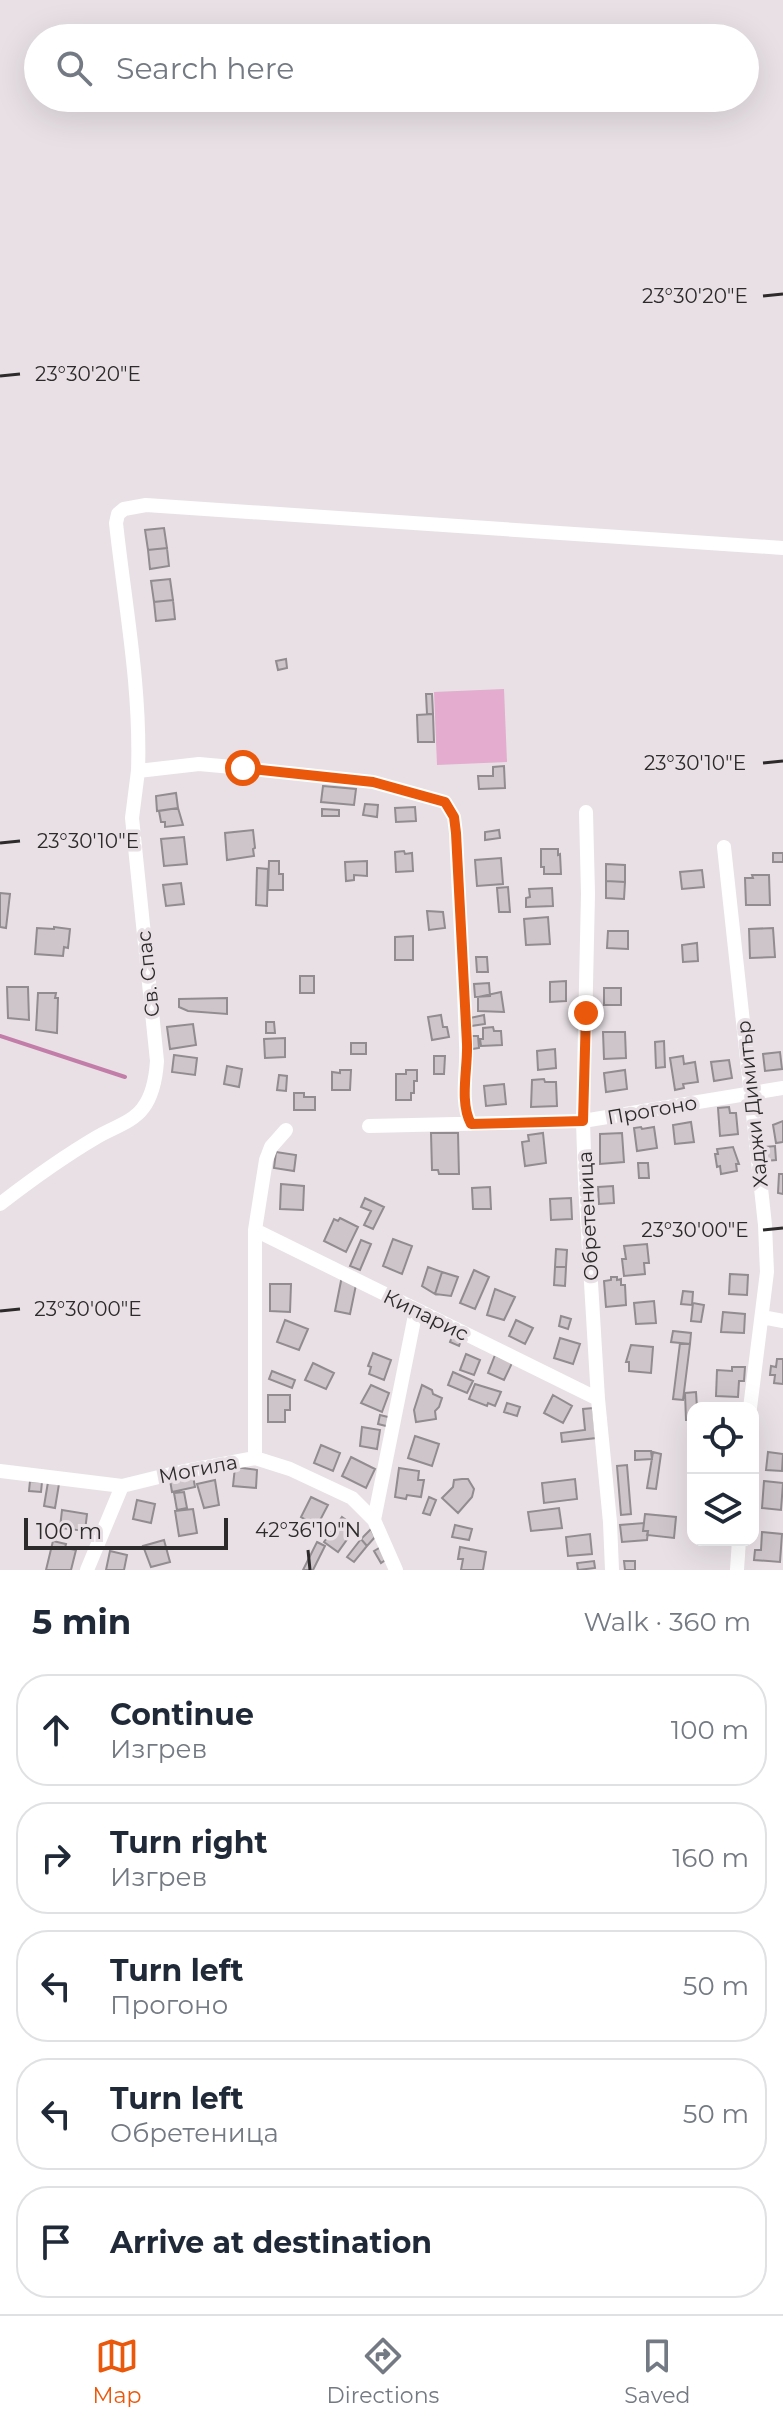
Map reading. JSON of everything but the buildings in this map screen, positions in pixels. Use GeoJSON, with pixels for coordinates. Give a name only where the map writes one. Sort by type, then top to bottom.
{"type":"FeatureCollection","features":[{"type":"Feature","properties":{"kind":"street","name":"Св. Спас"},"geometry":{"type":"LineString","coordinates":[[0,1204],[31,1179],[131,1119],[143,1108],[156,1077],[157,1061],[132,818],[140,737],[131,630],[116,523],[118,514],[124,509],[146,505],[783,548]]}},
{"type":"Feature","properties":{"kind":"street"},"geometry":{"type":"LineString","coordinates":[[138,771],[199,764],[243,768],[373,782],[445,802],[454,817],[456,833],[467,1048],[466,1102],[471,1124]]}},
{"type":"Feature","properties":{"kind":"street","name":"Обретеница"},"geometry":{"type":"LineString","coordinates":[[586,812],[588,894],[583,1121],[598,1399],[612,1570]]}},
{"type":"Feature","properties":{"kind":"street","name":"Хаджи Димитър"},"geometry":{"type":"LineString","coordinates":[[724,847],[766,1241],[767,1272],[751,1402]]}},
{"type":"Feature","properties":{"kind":"street","name":"Прогоно"},"geometry":{"type":"LineString","coordinates":[[369,1126],[583,1121],[783,1088]]}},
{"type":"Feature","properties":{"kind":"street"},"geometry":{"type":"LineString","coordinates":[[255,1458],[255,1230],[266,1160],[271,1147],[286,1130]]}},
{"type":"Feature","properties":{"kind":"street","name":"Кипарис"},"geometry":{"type":"LineString","coordinates":[[255,1230],[598,1399]]}},
{"type":"Feature","properties":{"kind":"street"},"geometry":{"type":"LineString","coordinates":[[374,1520],[416,1310]]}},
{"type":"Feature","properties":{"kind":"street"},"geometry":{"type":"LineString","coordinates":[[762,1317],[783,1321]]}},
{"type":"Feature","properties":{"kind":"street","name":"Могила"},"geometry":{"type":"LineString","coordinates":[[0,1471],[122,1486],[255,1458],[290,1469],[352,1498],[374,1520],[396,1570]]}},
{"type":"Feature","properties":{"kind":"street"},"geometry":{"type":"LineString","coordinates":[[87,1570],[122,1486]]}},
{"type":"Feature","properties":{"kind":"street"},"geometry":{"type":"LineString","coordinates":[[737,1570],[739,1546]]}},
{"type":"Feature","properties":{"kind":"shaded area"},"geometry":{"type":"Polygon","coordinates":[[[504,689],[507,762],[437,765],[434,692],[504,689]]]}},
{"type":"Feature","properties":{"kind":"waterway"},"geometry":{"type":"LineString","coordinates":[[0,1036],[125,1077]]}},
{"type":"Feature","properties":{"kind":"route"},"geometry":{"type":"LineString","coordinates":[[243,768],[373,782],[445,802],[454,817],[456,833],[467,1048],[466,1102],[471,1124],[583,1121],[586,1013]]}}]}
